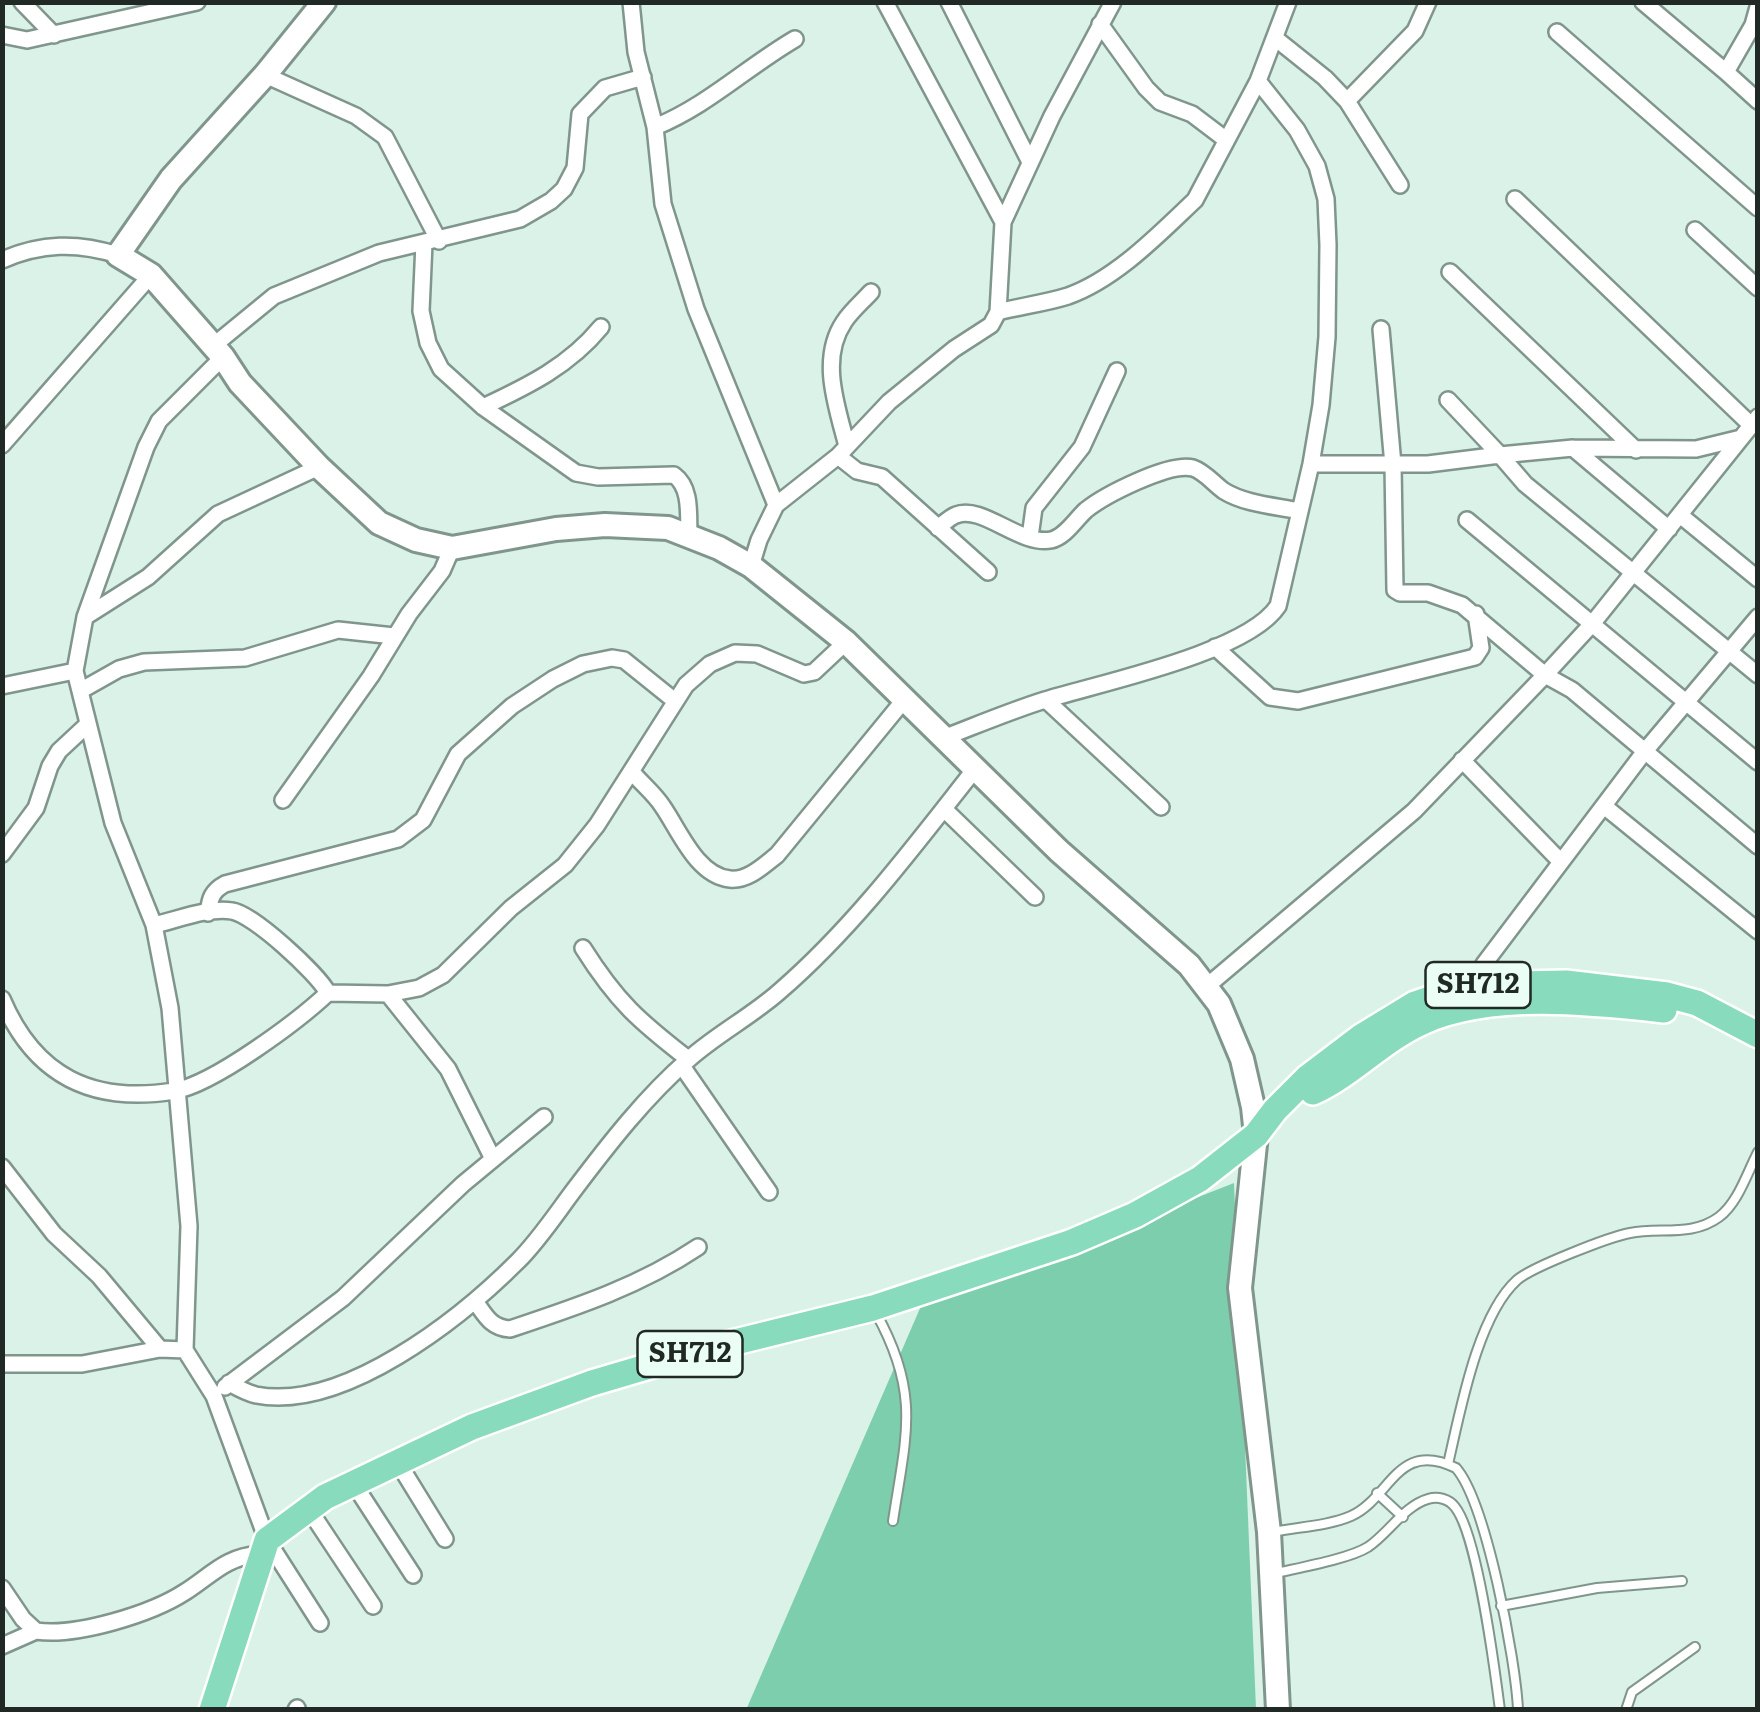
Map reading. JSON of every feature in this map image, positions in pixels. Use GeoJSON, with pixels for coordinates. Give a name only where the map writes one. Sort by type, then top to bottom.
{"type":"FeatureCollection","features":[{"type":"Feature","properties":{"kind":"main road","name":"SH712"},"geometry":{"type":"LineString","coordinates":[[264,1547],[308,1508],[352,1481],[472,1426],[592,1383],[706,1349],[873,1308],[1072,1242],[1135,1215],[1200,1179],[1256,1136],[1307,1078],[1361,1036],[1415,1004],[1566,983],[1630,989],[1696,1002],[1758,1035]]}},
{"type":"Feature","properties":{"kind":"main road"},"geometry":{"type":"LineString","coordinates":[[212,1710],[264,1547]]}},
{"type":"Feature","properties":{"kind":"street"},"geometry":{"type":"LineString","coordinates":[[22,2],[54,35]]}},
{"type":"Feature","properties":{"kind":"street"},"geometry":{"type":"LineString","coordinates":[[2,36],[28,40],[197,2]]}},
{"type":"Feature","properties":{"kind":"street"},"geometry":{"type":"LineString","coordinates":[[118,255],[171,180],[324,2]]}},
{"type":"Feature","properties":{"kind":"street"},"geometry":{"type":"LineString","coordinates":[[630,2],[655,127],[663,204],[691,292],[776,505]]}},
{"type":"Feature","properties":{"kind":"street"},"geometry":{"type":"LineString","coordinates":[[885,2],[1003,222]]}},
{"type":"Feature","properties":{"kind":"street"},"geometry":{"type":"LineString","coordinates":[[948,2],[1030,162]]}},
{"type":"Feature","properties":{"kind":"street"},"geometry":{"type":"LineString","coordinates":[[751,566],[776,505],[842,451],[889,402],[954,349],[991,325],[998,312],[1003,222],[1113,2]]}},
{"type":"Feature","properties":{"kind":"street"},"geometry":{"type":"LineString","coordinates":[[998,312],[1070,295],[1112,272],[1195,200],[1258,80],[1288,2]]}},
{"type":"Feature","properties":{"kind":"street"},"geometry":{"type":"LineString","coordinates":[[1347,101],[1415,30],[1428,2]]}},
{"type":"Feature","properties":{"kind":"street"},"geometry":{"type":"LineString","coordinates":[[1643,2],[1758,101]]}},
{"type":"Feature","properties":{"kind":"street"},"geometry":{"type":"LineString","coordinates":[[1726,72],[1753,25],[1758,7]]}},
{"type":"Feature","properties":{"kind":"street"},"geometry":{"type":"LineString","coordinates":[[1100,24],[1160,102],[1192,114],[1225,139]]}},
{"type":"Feature","properties":{"kind":"street"},"geometry":{"type":"LineString","coordinates":[[1557,32],[1758,208]]}},
{"type":"Feature","properties":{"kind":"street"},"geometry":{"type":"LineString","coordinates":[[1275,38],[1347,101],[1400,185]]}},
{"type":"Feature","properties":{"kind":"street"},"geometry":{"type":"LineString","coordinates":[[655,127],[707,101],[745,70],[795,39]]}},
{"type":"Feature","properties":{"kind":"street"},"geometry":{"type":"LineString","coordinates":[[265,75],[356,116],[385,136],[431,242],[420,312],[428,343],[441,369],[483,407],[576,473],[598,478],[674,476],[681,480],[686,490],[689,536]]}},
{"type":"Feature","properties":{"kind":"street"},"geometry":{"type":"LineString","coordinates":[[320,1623],[264,1547],[214,1396],[185,1350],[189,1226],[170,1008],[154,925],[113,823],[75,670],[85,617],[159,421],[218,351],[274,296],[379,253],[520,219],[551,201],[564,189],[575,168],[580,114],[605,88],[643,77]]}},
{"type":"Feature","properties":{"kind":"street"},"geometry":{"type":"LineString","coordinates":[[943,738],[1046,700],[1215,647],[1261,623],[1278,606],[1311,464],[1327,337],[1326,198],[1317,166],[1297,130],[1258,80]]}},
{"type":"Feature","properties":{"kind":"street"},"geometry":{"type":"LineString","coordinates":[[1515,200],[1750,427]]}},
{"type":"Feature","properties":{"kind":"street"},"geometry":{"type":"LineString","coordinates":[[1696,230],[1758,288]]}},
{"type":"Feature","properties":{"kind":"street"},"geometry":{"type":"LineString","coordinates":[[2,260],[32,247],[94,247],[118,255],[152,275],[218,351],[240,383],[319,467],[378,522],[416,540],[452,548],[556,529],[605,525],[668,528],[751,566],[846,642],[1059,851],[1188,964],[1218,1004],[1242,1059],[1256,1136],[1240,1288],[1268,1532],[1278,1710]]}},
{"type":"Feature","properties":{"kind":"street"},"geometry":{"type":"LineString","coordinates":[[1450,272],[1636,450]]}},
{"type":"Feature","properties":{"kind":"street"},"geometry":{"type":"LineString","coordinates":[[2,445],[152,275]]}},
{"type":"Feature","properties":{"kind":"street"},"geometry":{"type":"LineString","coordinates":[[871,292],[842,323],[830,359],[842,451],[857,471],[882,477],[988,572]]}},
{"type":"Feature","properties":{"kind":"street"},"geometry":{"type":"LineString","coordinates":[[483,407],[544,378],[587,345],[601,327]]}},
{"type":"Feature","properties":{"kind":"street"},"geometry":{"type":"LineString","coordinates":[[1380,330],[1393,465],[1395,590],[1446,597],[1476,614],[1545,675],[1572,690],[1758,846]]}},
{"type":"Feature","properties":{"kind":"street"},"geometry":{"type":"LineString","coordinates":[[1030,537],[1034,508],[1082,447],[1117,371]]}},
{"type":"Feature","properties":{"kind":"street"},"geometry":{"type":"LineString","coordinates":[[1448,400],[1525,484],[1758,675]]}},
{"type":"Feature","properties":{"kind":"street"},"geometry":{"type":"LineString","coordinates":[[1311,464],[1393,465],[1574,448],[1696,449],[1750,427]]}},
{"type":"Feature","properties":{"kind":"street"},"geometry":{"type":"LineString","coordinates":[[1206,987],[1414,810],[1592,624],[1750,427]]}},
{"type":"Feature","properties":{"kind":"street"},"geometry":{"type":"LineString","coordinates":[[1574,448],[1669,528]]}},
{"type":"Feature","properties":{"kind":"street"},"geometry":{"type":"LineString","coordinates":[[85,617],[148,578],[218,514],[319,467]]}},
{"type":"Feature","properties":{"kind":"street"},"geometry":{"type":"LineString","coordinates":[[938,528],[955,515],[965,513],[1018,536],[1048,541],[1058,538],[1084,511],[1110,493],[1177,468],[1193,468],[1225,492],[1246,500],[1299,512]]}},
{"type":"Feature","properties":{"kind":"street"},"geometry":{"type":"LineString","coordinates":[[1680,515],[1758,580]]}},
{"type":"Feature","properties":{"kind":"street"},"geometry":{"type":"LineString","coordinates":[[1466,520],[1758,762]]}},
{"type":"Feature","properties":{"kind":"street"},"geometry":{"type":"LineString","coordinates":[[283,800],[442,572],[452,548]]}},
{"type":"Feature","properties":{"kind":"street"},"geometry":{"type":"LineString","coordinates":[[1215,647],[1270,696],[1298,701],[1475,656],[1481,648],[1476,614]]}},
{"type":"Feature","properties":{"kind":"street"},"geometry":{"type":"LineString","coordinates":[[1469,996],[1484,964],[1561,862],[1758,618]]}},
{"type":"Feature","properties":{"kind":"street"},"geometry":{"type":"LineString","coordinates":[[80,691],[119,670],[144,662],[246,658],[338,630],[394,636]]}},
{"type":"Feature","properties":{"kind":"street"},"geometry":{"type":"LineString","coordinates":[[2,999],[28,1042],[56,1073],[82,1087],[104,1092],[177,1091],[262,1045],[328,992],[388,994],[419,988],[442,975],[511,908],[565,865],[597,825],[675,701],[710,664],[734,654],[757,654],[804,674],[814,672],[846,642]]}},
{"type":"Feature","properties":{"kind":"street"},"geometry":{"type":"LineString","coordinates":[[208,913],[215,890],[225,884],[398,839],[423,820],[458,754],[512,706],[582,664],[612,658],[624,660],[675,701]]}},
{"type":"Feature","properties":{"kind":"street"},"geometry":{"type":"LineString","coordinates":[[2,686],[75,670]]}},
{"type":"Feature","properties":{"kind":"street"},"geometry":{"type":"LineString","coordinates":[[632,772],[662,804],[700,862],[733,880],[754,873],[777,855],[904,700]]}},
{"type":"Feature","properties":{"kind":"street"},"geometry":{"type":"LineString","coordinates":[[1046,700],[1161,807]]}},
{"type":"Feature","properties":{"kind":"street"},"geometry":{"type":"LineString","coordinates":[[2,854],[36,808],[50,766],[88,724]]}},
{"type":"Feature","properties":{"kind":"street"},"geometry":{"type":"LineString","coordinates":[[1462,760],[1561,862]]}},
{"type":"Feature","properties":{"kind":"street"},"geometry":{"type":"LineString","coordinates":[[229,1384],[252,1395],[274,1398],[312,1394],[344,1385],[438,1329],[474,1301],[520,1259],[607,1146],[685,1062],[778,994],[819,956],[975,769]]}},
{"type":"Feature","properties":{"kind":"street"},"geometry":{"type":"LineString","coordinates":[[1604,806],[1758,931]]}},
{"type":"Feature","properties":{"kind":"street"},"geometry":{"type":"LineString","coordinates":[[944,809],[1035,897]]}},
{"type":"Feature","properties":{"kind":"street"},"geometry":{"type":"LineString","coordinates":[[154,925],[227,910],[248,917],[328,992]]}},
{"type":"Feature","properties":{"kind":"street"},"geometry":{"type":"LineString","coordinates":[[583,948],[608,988],[685,1062],[769,1192]]}},
{"type":"Feature","properties":{"kind":"street"},"geometry":{"type":"LineString","coordinates":[[388,994],[448,1069],[493,1159]]}},
{"type":"Feature","properties":{"kind":"street"},"geometry":{"type":"LineString","coordinates":[[214,1396],[344,1298],[544,1116]]}},
{"type":"Feature","properties":{"kind":"street"},"geometry":{"type":"LineString","coordinates":[[2,1167],[54,1234],[99,1276],[160,1348]]}},
{"type":"Feature","properties":{"kind":"street"},"geometry":{"type":"LineString","coordinates":[[474,1301],[498,1328],[510,1329],[640,1281],[698,1247]]}},
{"type":"Feature","properties":{"kind":"street"},"geometry":{"type":"LineString","coordinates":[[2,1364],[82,1364],[160,1348],[185,1350]]}},
{"type":"Feature","properties":{"kind":"street"},"geometry":{"type":"LineString","coordinates":[[396,1461],[445,1539]]}},
{"type":"Feature","properties":{"kind":"street"},"geometry":{"type":"LineString","coordinates":[[352,1481],[413,1575]]}},
{"type":"Feature","properties":{"kind":"street"},"geometry":{"type":"LineString","coordinates":[[308,1508],[373,1606]]}},
{"type":"Feature","properties":{"kind":"street"},"geometry":{"type":"LineString","coordinates":[[2,1646],[36,1631],[68,1632],[147,1610],[187,1591],[229,1560],[264,1547]]}},
{"type":"Feature","properties":{"kind":"street"},"geometry":{"type":"LineString","coordinates":[[2,1588],[36,1631]]}},
{"type":"Feature","properties":{"kind":"lane"},"geometry":{"type":"LineString","coordinates":[[1448,1464],[1482,1339],[1518,1279],[1621,1235],[1673,1232],[1711,1222],[1730,1206],[1758,1152]]}},
{"type":"Feature","properties":{"kind":"lane"},"geometry":{"type":"LineString","coordinates":[[1751,1166],[1758,1177]]}},
{"type":"Feature","properties":{"kind":"lane"},"geometry":{"type":"LineString","coordinates":[[873,1308],[898,1355],[907,1398],[893,1521]]}},
{"type":"Feature","properties":{"kind":"lane"},"geometry":{"type":"LineString","coordinates":[[1268,1532],[1347,1518],[1367,1506],[1397,1471],[1409,1464],[1428,1460],[1448,1464],[1463,1476],[1480,1516],[1518,1710]]}},
{"type":"Feature","properties":{"kind":"lane"},"geometry":{"type":"LineString","coordinates":[[1454,1505],[1470,1490]]}},
{"type":"Feature","properties":{"kind":"lane"},"geometry":{"type":"LineString","coordinates":[[1377,1493],[1403,1517]]}},
{"type":"Feature","properties":{"kind":"lane"},"geometry":{"type":"LineString","coordinates":[[1269,1575],[1362,1550],[1429,1498],[1454,1505],[1463,1522],[1480,1590],[1500,1710]]}},
{"type":"Feature","properties":{"kind":"lane"},"geometry":{"type":"LineString","coordinates":[[1500,1606],[1597,1588],[1682,1581]]}},
{"type":"Feature","properties":{"kind":"lane"},"geometry":{"type":"LineString","coordinates":[[1626,1710],[1632,1692],[1695,1646]]}},
{"type":"Feature","properties":{"kind":"green space"},"geometry":{"type":"Polygon","coordinates":[[[1234,1183],[1256,1709],[746,1710],[921,1306],[1234,1183]]]}}]}
